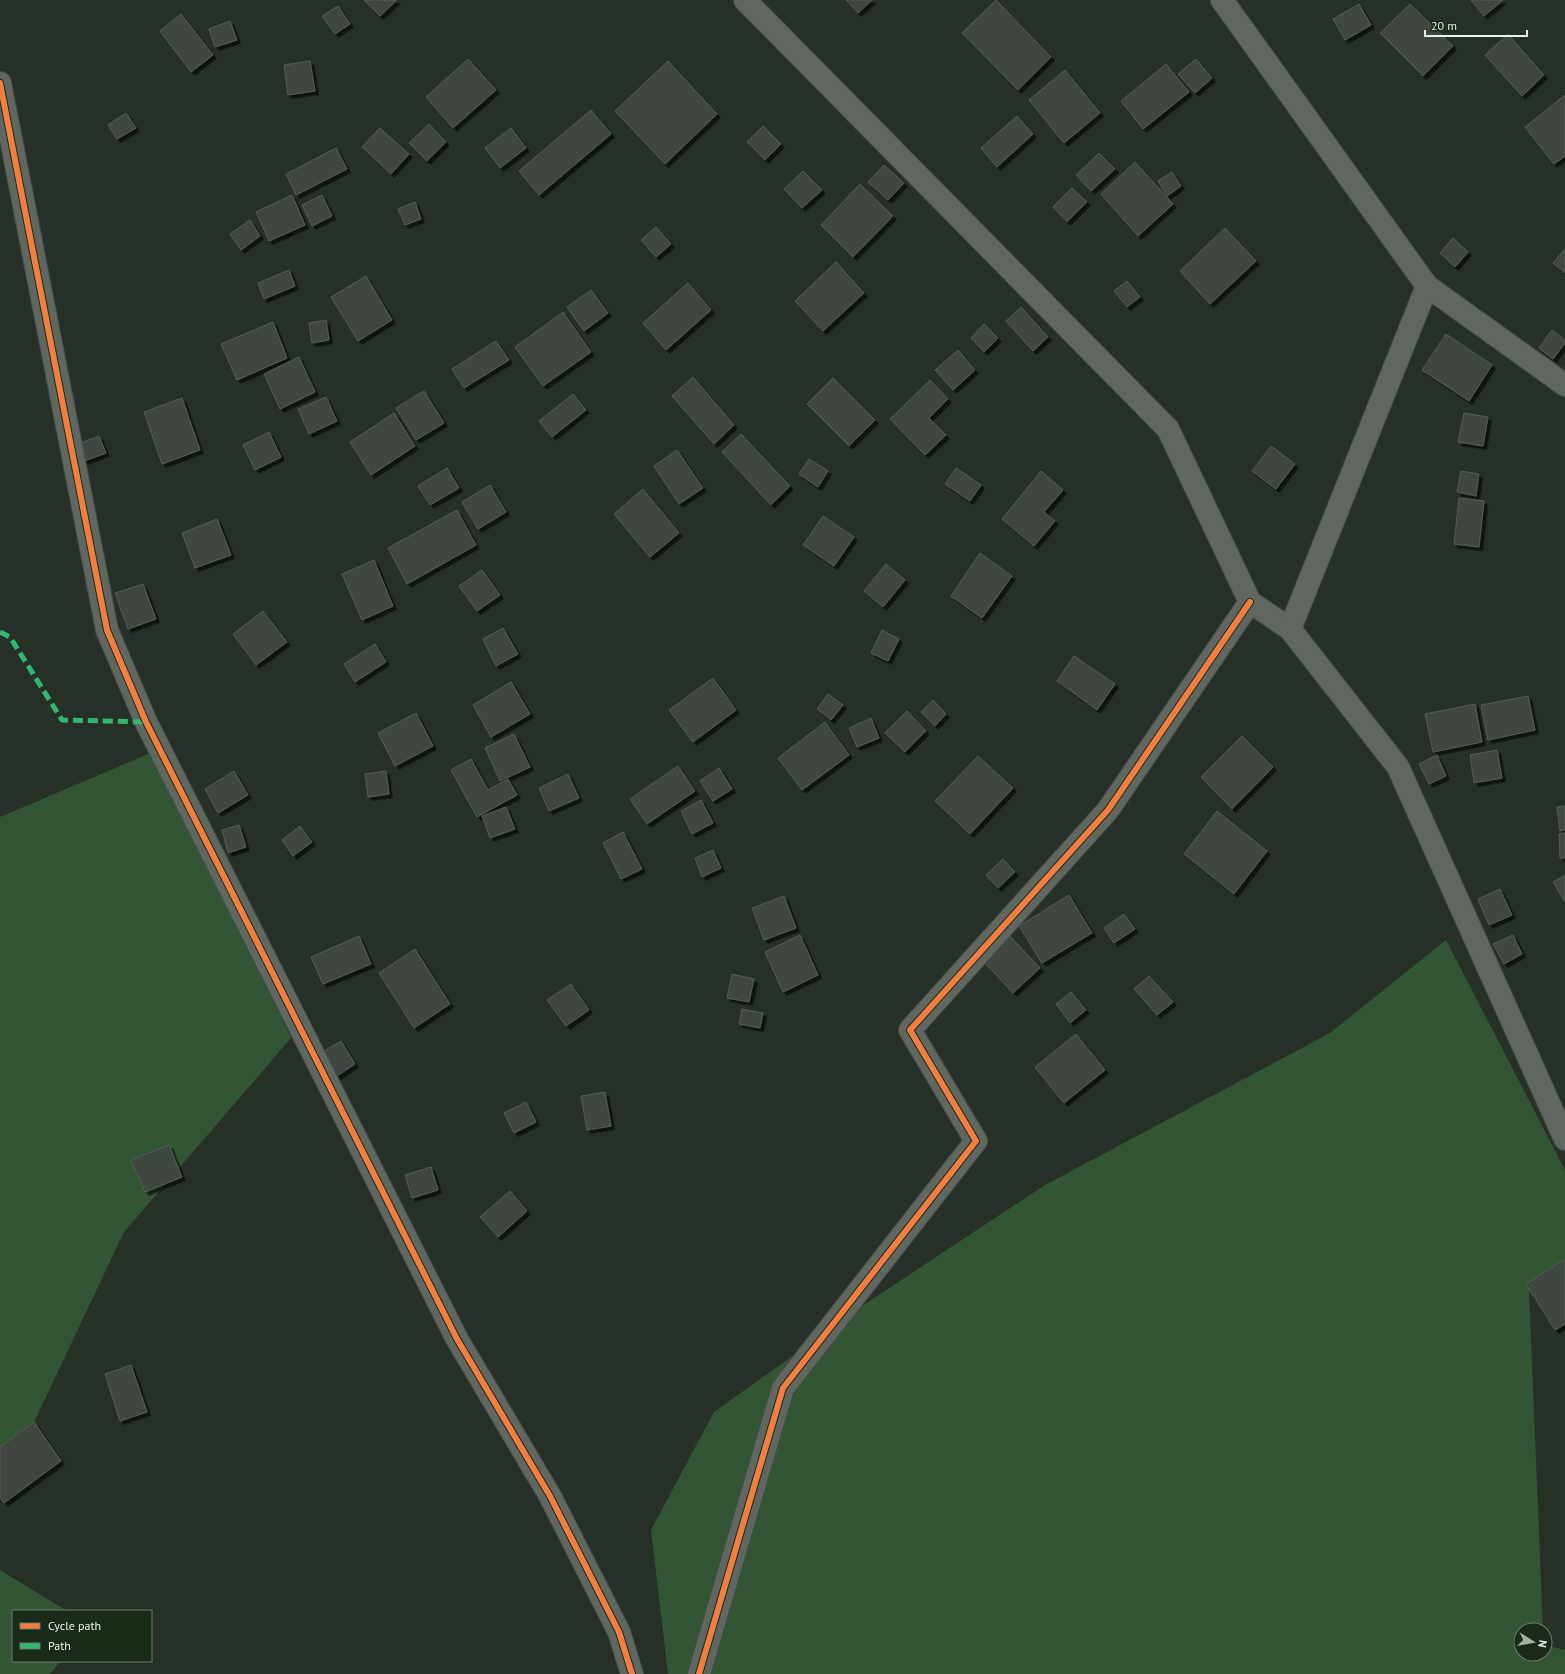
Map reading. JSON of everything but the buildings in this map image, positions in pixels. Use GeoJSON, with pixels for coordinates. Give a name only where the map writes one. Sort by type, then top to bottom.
{"type":"FeatureCollection","features":[{"type":"Feature","properties":{"kind":"street"},"geometry":{"type":"LineString","coordinates":[[745,0],[1168,429],[1250,602],[1290,629],[1398,767],[1564,1133]]}},
{"type":"Feature","properties":{"kind":"street"},"geometry":{"type":"LineString","coordinates":[[1222,0],[1427,286],[1565,385]]}},
{"type":"Feature","properties":{"kind":"street"},"geometry":{"type":"LineString","coordinates":[[0,83],[107,630],[150,729],[458,1339],[550,1496],[619,1632],[632,1674]]}},
{"type":"Feature","properties":{"kind":"street"},"geometry":{"type":"LineString","coordinates":[[1290,629],[1427,286]]}},
{"type":"Feature","properties":{"kind":"street"},"geometry":{"type":"LineString","coordinates":[[699,1674],[783,1388],[976,1141],[910,1030],[1108,810],[1250,602]]}},
{"type":"Feature","properties":{"kind":"green space"},"geometry":{"type":"Polygon","coordinates":[[[160,749],[291,1038],[124,1232],[0,1494],[0,817],[160,749]]]}},
{"type":"Feature","properties":{"kind":"green space"},"geometry":{"type":"Polygon","coordinates":[[[1446,940],[1565,1170],[1565,1259],[1529,1292],[1543,1622],[1513,1622],[1513,1662],[1553,1662],[1553,1647],[1565,1650],[1565,1674],[668,1674],[651,1530],[714,1412],[868,1302],[1045,1185],[1330,1033],[1446,940]]]}},
{"type":"Feature","properties":{"kind":"green space"},"geometry":{"type":"Polygon","coordinates":[[[0,1570],[65,1610],[12,1610],[12,1662],[60,1662],[50,1674],[0,1674],[0,1570]]]}},
{"type":"Feature","properties":{"kind":"marked path"},"geometry":{"type":"LineString","coordinates":[[0,632],[10,637],[62,720],[146,722]]}},
{"type":"Feature","properties":{"kind":"cycle path"},"geometry":{"type":"LineString","coordinates":[[0,83],[107,630],[146,722],[457,1339],[550,1496],[619,1632],[632,1674]]}},
{"type":"Feature","properties":{"kind":"cycle path"},"geometry":{"type":"LineString","coordinates":[[699,1674],[783,1388],[976,1141],[910,1030],[1108,810],[1250,602]]}}]}
